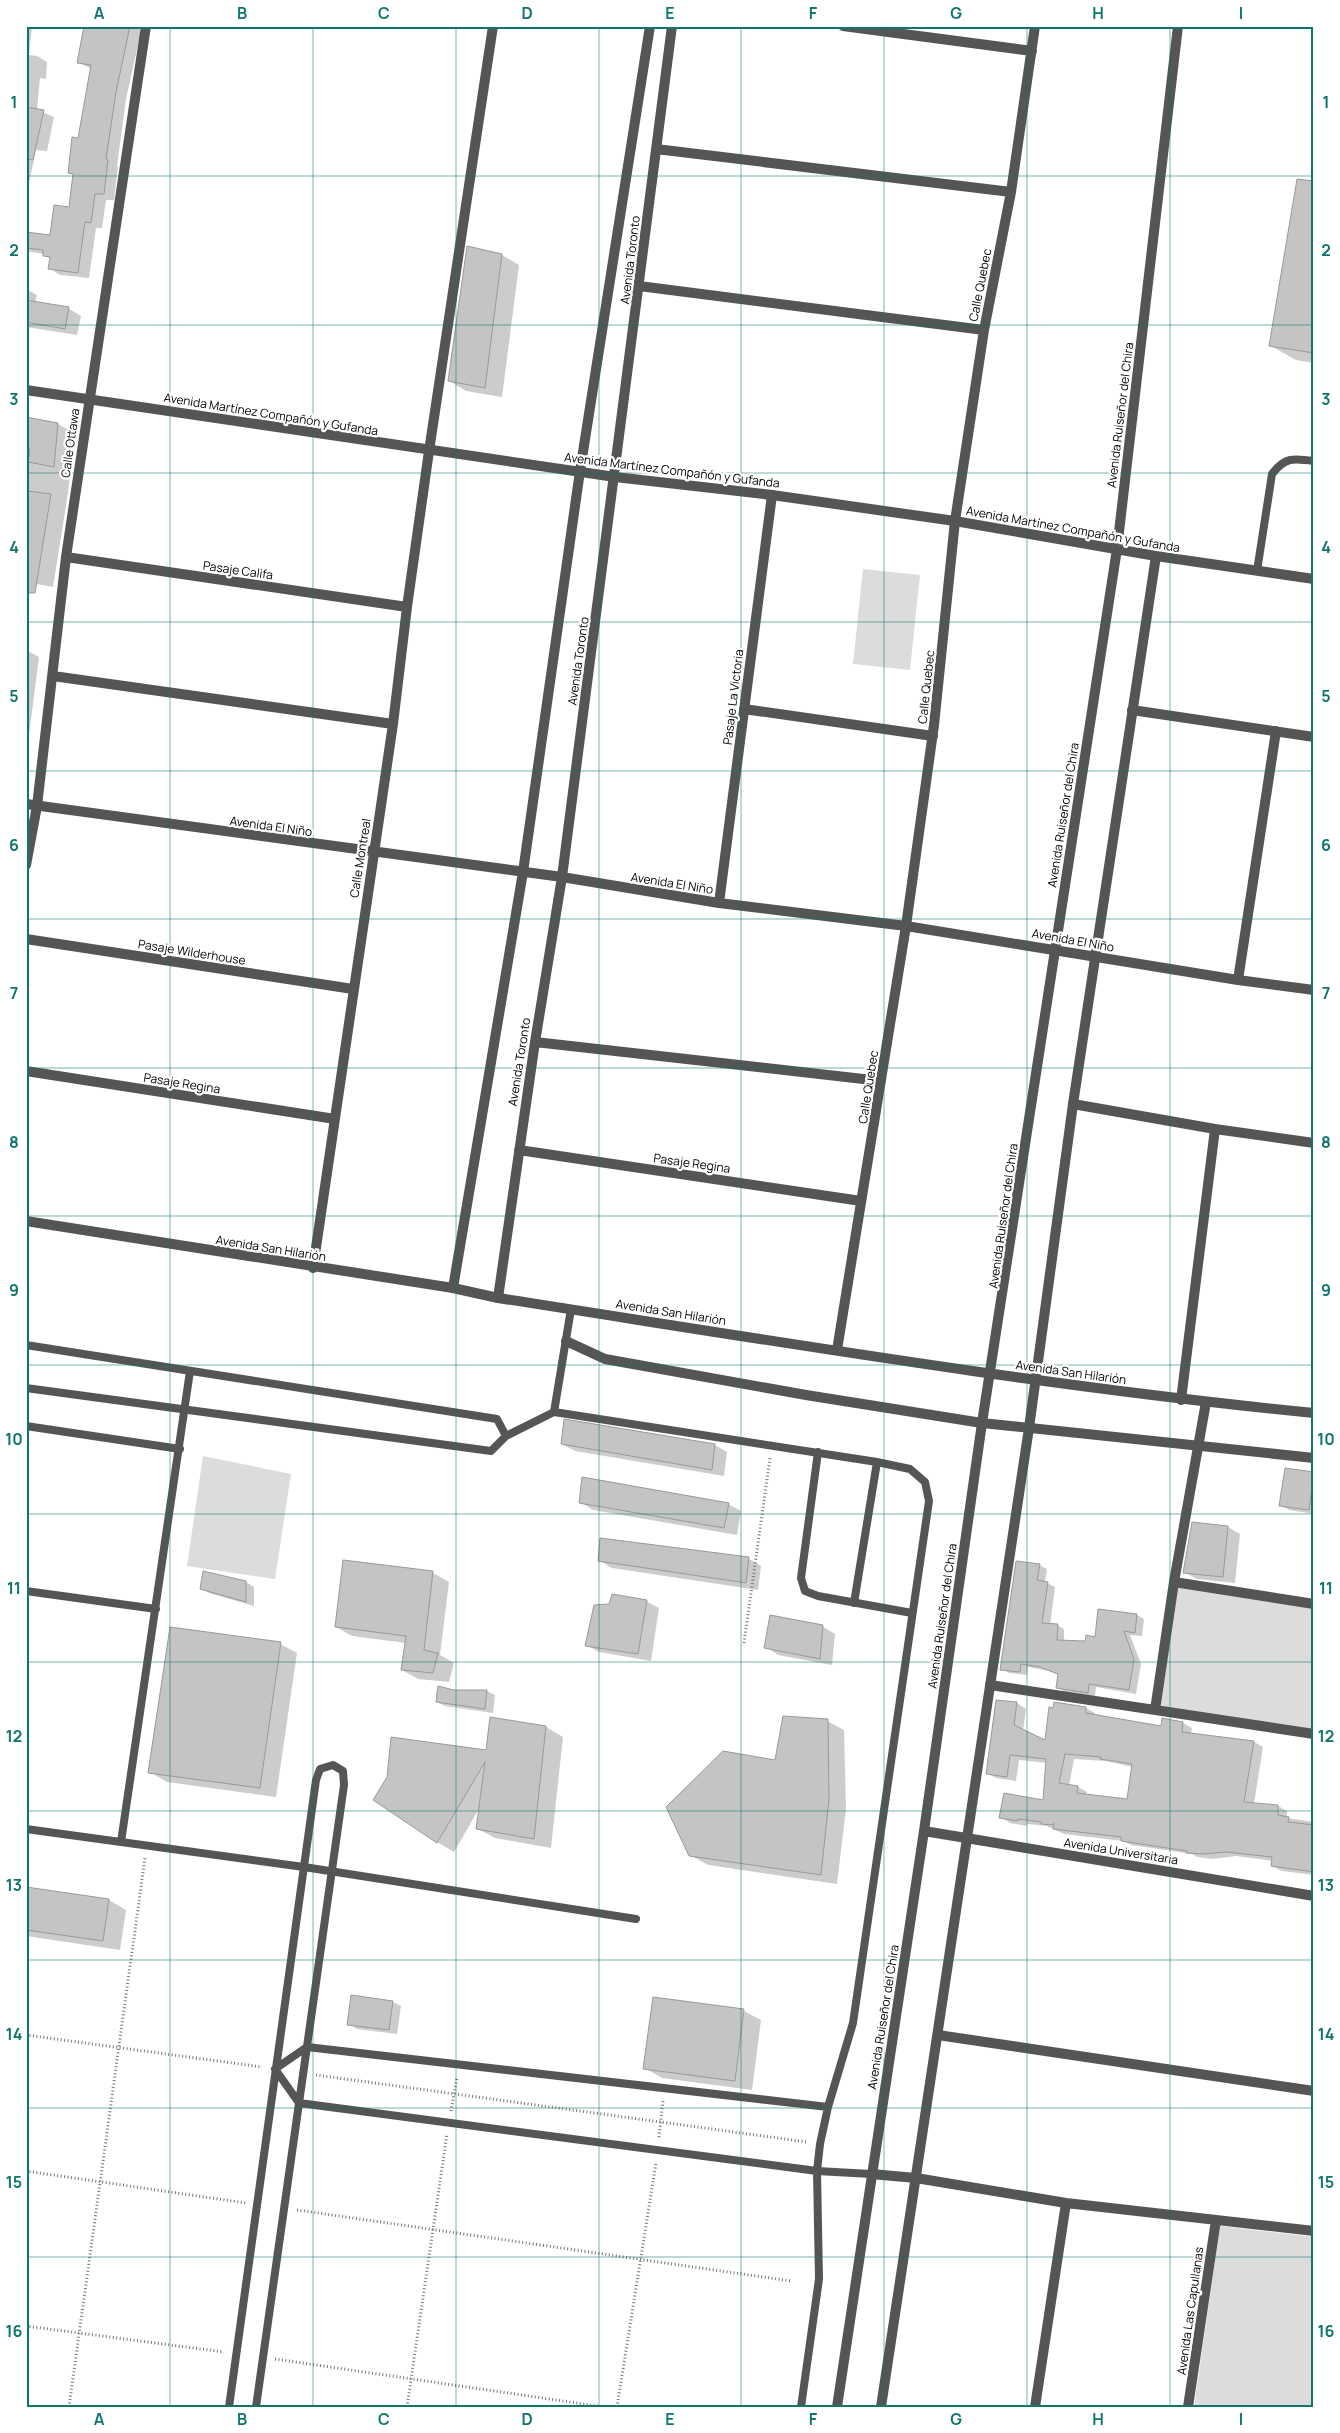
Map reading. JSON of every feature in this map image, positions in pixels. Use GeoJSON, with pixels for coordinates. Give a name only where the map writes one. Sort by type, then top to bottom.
{"type":"FeatureCollection","features":[{"type":"Feature","properties":{"kind":"street","name":"Calle Ottawa"},"geometry":{"type":"LineString","coordinates":[[26,865],[32,805],[53,676],[66,557],[146,26]]}},
{"type":"Feature","properties":{"kind":"street","name":"Calle Montreal"},"geometry":{"type":"LineString","coordinates":[[313,1268],[393,724],[429,451],[493,26]]}},
{"type":"Feature","properties":{"kind":"street","name":"Avenida Toronto"},"geometry":{"type":"LineString","coordinates":[[453,1288],[523,872],[580,471],[650,26]]}},
{"type":"Feature","properties":{"kind":"street","name":"Avenida Toronto"},"geometry":{"type":"LineString","coordinates":[[498,1298],[535,1042],[562,877],[672,26]]}},
{"type":"Feature","properties":{"kind":"street"},"geometry":{"type":"LineString","coordinates":[[843,26],[1032,51]]}},
{"type":"Feature","properties":{"kind":"street","name":"Calle Quebec"},"geometry":{"type":"LineString","coordinates":[[836,1350],[906,926],[933,736],[955,521],[984,330],[1011,192],[1035,26]]}},
{"type":"Feature","properties":{"kind":"street","name":"Avenida Ruiseñor del Chira"},"geometry":{"type":"LineString","coordinates":[[837,2407],[924,1831],[982,1424],[992,1374],[1117,549],[1178,26]]}},
{"type":"Feature","properties":{"kind":"street"},"geometry":{"type":"LineString","coordinates":[[656,149],[1011,192]]}},
{"type":"Feature","properties":{"kind":"street"},"geometry":{"type":"LineString","coordinates":[[639,286],[984,330]]}},
{"type":"Feature","properties":{"kind":"street","name":"Avenida Martínez Compañón y Gufanda"},"geometry":{"type":"LineString","coordinates":[[26,390],[89,398],[429,451],[615,477],[772,495],[955,521],[1156,556],[1314,580]]}},
{"type":"Feature","properties":{"kind":"street","name":"Pasaje La Victoria"},"geometry":{"type":"LineString","coordinates":[[719,903],[772,495]]}},
{"type":"Feature","properties":{"kind":"street"},"geometry":{"type":"LineString","coordinates":[[881,2407],[1029,1428],[1073,1104],[1156,556]]}},
{"type":"Feature","properties":{"kind":"street","name":"Pasaje Califa"},"geometry":{"type":"LineString","coordinates":[[66,557],[407,607]]}},
{"type":"Feature","properties":{"kind":"street"},"geometry":{"type":"LineString","coordinates":[[53,676],[393,724]]}},
{"type":"Feature","properties":{"kind":"street"},"geometry":{"type":"LineString","coordinates":[[744,709],[933,736]]}},
{"type":"Feature","properties":{"kind":"street"},"geometry":{"type":"LineString","coordinates":[[1132,710],[1314,737]]}},
{"type":"Feature","properties":{"kind":"street"},"geometry":{"type":"LineString","coordinates":[[1238,980],[1276,731]]}},
{"type":"Feature","properties":{"kind":"street","name":"Avenida El Niño"},"geometry":{"type":"LineString","coordinates":[[32,805],[373,853],[562,877],[719,903],[906,926],[1238,980],[1314,990]]}},
{"type":"Feature","properties":{"kind":"street","name":"Pasaje Wilderhouse"},"geometry":{"type":"LineString","coordinates":[[26,939],[353,989]]}},
{"type":"Feature","properties":{"kind":"street"},"geometry":{"type":"LineString","coordinates":[[535,1042],[881,1081]]}},
{"type":"Feature","properties":{"kind":"street","name":"Pasaje Regina"},"geometry":{"type":"LineString","coordinates":[[26,1071],[335,1119]]}},
{"type":"Feature","properties":{"kind":"street"},"geometry":{"type":"LineString","coordinates":[[1073,1104],[1215,1129],[1314,1143]]}},
{"type":"Feature","properties":{"kind":"street"},"geometry":{"type":"LineString","coordinates":[[1181,1400],[1215,1129]]}},
{"type":"Feature","properties":{"kind":"street","name":"Pasaje Regina"},"geometry":{"type":"LineString","coordinates":[[519,1150],[861,1201]]}},
{"type":"Feature","properties":{"kind":"street","name":"Avenida San Hilarión"},"geometry":{"type":"LineString","coordinates":[[26,1222],[313,1268],[453,1288],[498,1298],[571,1310],[1035,1381],[1181,1400],[1314,1412]]}},
{"type":"Feature","properties":{"kind":"street"},"geometry":{"type":"LineString","coordinates":[[566,1341],[605,1358],[806,1395],[982,1424],[1314,1458]]}},
{"type":"Feature","properties":{"kind":"street"},"geometry":{"type":"LineString","coordinates":[[1155,1710],[1174,1582],[1206,1402]]}},
{"type":"Feature","properties":{"kind":"street"},"geometry":{"type":"LineString","coordinates":[[1174,1582],[1314,1604]]}},
{"type":"Feature","properties":{"kind":"street"},"geometry":{"type":"LineString","coordinates":[[990,1685],[1314,1734]]}},
{"type":"Feature","properties":{"kind":"street","name":"Avenida Universitaria"},"geometry":{"type":"LineString","coordinates":[[924,1831],[1314,1896]]}},
{"type":"Feature","properties":{"kind":"street"},"geometry":{"type":"LineString","coordinates":[[938,2035],[1314,2091]]}},
{"type":"Feature","properties":{"kind":"street"},"geometry":{"type":"LineString","coordinates":[[872,2174],[916,2178],[1066,2203],[1314,2231]]}},
{"type":"Feature","properties":{"kind":"street"},"geometry":{"type":"LineString","coordinates":[[1035,2407],[1066,2203]]}},
{"type":"Feature","properties":{"kind":"street","name":"Avenida Las Capullanas"},"geometry":{"type":"LineString","coordinates":[[1188,2407],[1216,2220]]}},
{"type":"Feature","properties":{"kind":"lane"},"geometry":{"type":"LineString","coordinates":[[1258,571],[1272,474],[1280,463],[1289,459],[1314,461]]}},
{"type":"Feature","properties":{"kind":"lane"},"geometry":{"type":"LineString","coordinates":[[554,1412],[571,1310]]}},
{"type":"Feature","properties":{"kind":"lane"},"geometry":{"type":"LineString","coordinates":[[26,1345],[497,1419],[506,1436]]}},
{"type":"Feature","properties":{"kind":"lane"},"geometry":{"type":"LineString","coordinates":[[121,1842],[190,1371]]}},
{"type":"Feature","properties":{"kind":"lane"},"geometry":{"type":"LineString","coordinates":[[26,1388],[491,1451],[506,1436],[554,1412],[877,1462],[910,1469],[925,1482],[929,1501],[853,2023],[828,2107],[820,2144],[818,2171],[819,2279],[801,2407]]}},
{"type":"Feature","properties":{"kind":"lane"},"geometry":{"type":"LineString","coordinates":[[26,1426],[180,1449]]}},
{"type":"Feature","properties":{"kind":"lane"},"geometry":{"type":"LineString","coordinates":[[818,1452],[801,1578],[805,1591],[818,1596],[912,1613]]}},
{"type":"Feature","properties":{"kind":"lane"},"geometry":{"type":"LineString","coordinates":[[854,1603],[877,1462]]}},
{"type":"Feature","properties":{"kind":"lane"},"geometry":{"type":"LineString","coordinates":[[26,1591],[156,1609]]}},
{"type":"Feature","properties":{"kind":"lane"},"geometry":{"type":"LineString","coordinates":[[229,2407],[316,1780],[320,1769],[333,1765],[342,1771],[344,1785],[256,2407]]}},
{"type":"Feature","properties":{"kind":"lane"},"geometry":{"type":"LineString","coordinates":[[26,1830],[304,1867],[636,1919]]}},
{"type":"Feature","properties":{"kind":"lane"},"geometry":{"type":"LineString","coordinates":[[276,2069],[307,2048],[828,2107]]}},
{"type":"Feature","properties":{"kind":"lane"},"geometry":{"type":"LineString","coordinates":[[276,2069],[299,2103],[818,2171],[872,2174]]}},
{"type":"Feature","properties":{"kind":"path"},"geometry":{"type":"LineString","coordinates":[[744,1643],[772,1445]]}},
{"type":"Feature","properties":{"kind":"path"},"geometry":{"type":"LineString","coordinates":[[69,2407],[146,1845]]}},
{"type":"Feature","properties":{"kind":"path"},"geometry":{"type":"LineString","coordinates":[[26,2035],[276,2069]]}},
{"type":"Feature","properties":{"kind":"path"},"geometry":{"type":"LineString","coordinates":[[407,2407],[432,2230],[459,2064]]}},
{"type":"Feature","properties":{"kind":"path"},"geometry":{"type":"LineString","coordinates":[[303,2074],[820,2144]]}},
{"type":"Feature","properties":{"kind":"path"},"geometry":{"type":"LineString","coordinates":[[617,2407],[642,2260],[664,2088]]}},
{"type":"Feature","properties":{"kind":"path"},"geometry":{"type":"LineString","coordinates":[[26,2171],[257,2204]]}},
{"type":"Feature","properties":{"kind":"path"},"geometry":{"type":"LineString","coordinates":[[284,2208],[791,2281]]}},
{"type":"Feature","properties":{"kind":"path"},"geometry":{"type":"LineString","coordinates":[[26,2326],[236,2353]]}},
{"type":"Feature","properties":{"kind":"path"},"geometry":{"type":"LineString","coordinates":[[263,2358],[604,2407]]}},
{"type":"Feature","properties":{"kind":"shaded area"},"geometry":{"type":"Polygon","coordinates":[[[863,569],[920,575],[910,670],[853,664],[863,569]]]}},
{"type":"Feature","properties":{"kind":"shaded area"},"geometry":{"type":"Polygon","coordinates":[[[203,1456],[291,1474],[275,1579],[187,1566],[203,1456]]]}},
{"type":"Feature","properties":{"kind":"shaded area"},"geometry":{"type":"Polygon","coordinates":[[[1174,1582],[1314,1604],[1314,1734],[1155,1710],[1174,1582]]]}},
{"type":"Feature","properties":{"kind":"shaded area"},"geometry":{"type":"Polygon","coordinates":[[[1220,2226],[1314,2237],[1314,2407],[1194,2407],[1220,2226]]]}},
{"type":"Feature","properties":{"kind":"building"},"geometry":{"type":"Polygon","coordinates":[[[84,26],[130,26],[116,92],[106,159],[108,160],[104,194],[95,194],[91,223],[85,222],[78,273],[48,269],[50,257],[43,256],[43,250],[26,248],[26,232],[50,235],[54,205],[69,207],[73,174],[68,173],[72,137],[78,138],[91,65],[77,63],[84,26]]]}},
{"type":"Feature","properties":{"kind":"building"},"geometry":{"type":"Polygon","coordinates":[[[26,107],[44,110],[33,160],[26,159],[26,107]]]}},
{"type":"Feature","properties":{"kind":"building"},"geometry":{"type":"Polygon","coordinates":[[[1297,179],[1314,181],[1314,353],[1269,346],[1297,179]]]}},
{"type":"Feature","properties":{"kind":"building"},"geometry":{"type":"Polygon","coordinates":[[[467,246],[502,254],[485,388],[448,381],[467,246]]]}},
{"type":"Feature","properties":{"kind":"building"},"geometry":{"type":"Polygon","coordinates":[[[26,300],[69,307],[65,329],[26,322],[26,300]]]}},
{"type":"Feature","properties":{"kind":"building"},"geometry":{"type":"Polygon","coordinates":[[[26,417],[58,423],[54,467],[28,462],[30,449],[26,449],[26,417]]]}},
{"type":"Feature","properties":{"kind":"building"},"geometry":{"type":"Polygon","coordinates":[[[28,491],[51,494],[35,593],[26,593],[26,504],[28,491]]]}},
{"type":"Feature","properties":{"kind":"building"},"geometry":{"type":"Polygon","coordinates":[[[564,1419],[715,1444],[712,1470],[561,1444],[564,1419]]]}},
{"type":"Feature","properties":{"kind":"building"},"geometry":{"type":"Polygon","coordinates":[[[1285,1468],[1314,1472],[1309,1510],[1279,1506],[1285,1468]]]}},
{"type":"Feature","properties":{"kind":"building"},"geometry":{"type":"Polygon","coordinates":[[[582,1477],[729,1503],[724,1528],[579,1503],[582,1477]]]}},
{"type":"Feature","properties":{"kind":"building"},"geometry":{"type":"Polygon","coordinates":[[[1192,1522],[1228,1526],[1223,1577],[1183,1573],[1192,1522]]]}},
{"type":"Feature","properties":{"kind":"building"},"geometry":{"type":"Polygon","coordinates":[[[600,1538],[749,1557],[746,1583],[598,1561],[600,1538]]]}},
{"type":"Feature","properties":{"kind":"building"},"geometry":{"type":"Polygon","coordinates":[[[343,1560],[433,1571],[424,1650],[438,1653],[433,1673],[401,1670],[406,1636],[335,1627],[343,1560]]]}},
{"type":"Feature","properties":{"kind":"building"},"geometry":{"type":"Polygon","coordinates":[[[1016,1561],[1040,1564],[1037,1580],[1048,1582],[1042,1623],[1058,1624],[1057,1640],[1085,1641],[1086,1635],[1095,1637],[1098,1609],[1137,1614],[1135,1633],[1124,1631],[1134,1659],[1129,1690],[1089,1684],[1088,1693],[1056,1688],[1058,1674],[1040,1667],[1021,1664],[1020,1672],[1000,1670],[1016,1561]]]}},
{"type":"Feature","properties":{"kind":"building"},"geometry":{"type":"Polygon","coordinates":[[[203,1571],[246,1581],[246,1602],[200,1589],[203,1571]]]}},
{"type":"Feature","properties":{"kind":"building"},"geometry":{"type":"Polygon","coordinates":[[[612,1594],[647,1600],[638,1654],[585,1646],[594,1605],[609,1604],[612,1594]]]}},
{"type":"Feature","properties":{"kind":"building"},"geometry":{"type":"Polygon","coordinates":[[[770,1615],[823,1625],[820,1659],[764,1648],[770,1615]]]}},
{"type":"Feature","properties":{"kind":"building"},"geometry":{"type":"Polygon","coordinates":[[[170,1627],[281,1642],[260,1788],[148,1773],[170,1627]]]}},
{"type":"Feature","properties":{"kind":"building"},"geometry":{"type":"Polygon","coordinates":[[[438,1686],[454,1690],[487,1690],[485,1709],[436,1702],[438,1686]]]}},
{"type":"Feature","properties":{"kind":"building"},"geometry":{"type":"Polygon","coordinates":[[[996,1700],[1017,1702],[1014,1725],[1045,1740],[1049,1707],[1053,1708],[1054,1702],[1086,1707],[1086,1713],[1161,1726],[1162,1718],[1183,1722],[1182,1732],[1254,1741],[1244,1802],[1278,1805],[1278,1815],[1289,1817],[1288,1822],[1314,1825],[1314,1872],[1271,1866],[1272,1857],[1226,1852],[1186,1853],[1187,1851],[1121,1841],[1121,1837],[1053,1829],[1054,1823],[1052,1825],[1041,1824],[1041,1822],[999,1818],[1004,1793],[1043,1800],[1046,1759],[1010,1755],[1007,1777],[986,1774],[996,1700]],[[1065,1754],[1059,1783],[1078,1786],[1077,1793],[1127,1799],[1132,1764],[1100,1759],[1101,1757],[1065,1754]]]}},
{"type":"Feature","properties":{"kind":"building"},"geometry":{"type":"Polygon","coordinates":[[[783,1716],[828,1719],[829,1799],[821,1875],[689,1856],[666,1807],[723,1751],[775,1760],[783,1716]]]}},
{"type":"Feature","properties":{"kind":"building"},"geometry":{"type":"Polygon","coordinates":[[[490,1717],[546,1726],[534,1839],[476,1829],[485,1762],[437,1843],[373,1800],[387,1777],[391,1737],[486,1750],[490,1717]]]}},
{"type":"Feature","properties":{"kind":"building"},"geometry":{"type":"Polygon","coordinates":[[[26,1887],[109,1899],[103,1941],[26,1930],[26,1887]]]}},
{"type":"Feature","properties":{"kind":"building"},"geometry":{"type":"Polygon","coordinates":[[[351,1995],[393,2001],[389,2030],[347,2025],[351,1995]]]}},
{"type":"Feature","properties":{"kind":"building"},"geometry":{"type":"Polygon","coordinates":[[[653,1997],[744,2009],[735,2081],[643,2069],[653,1997]]]}}]}
